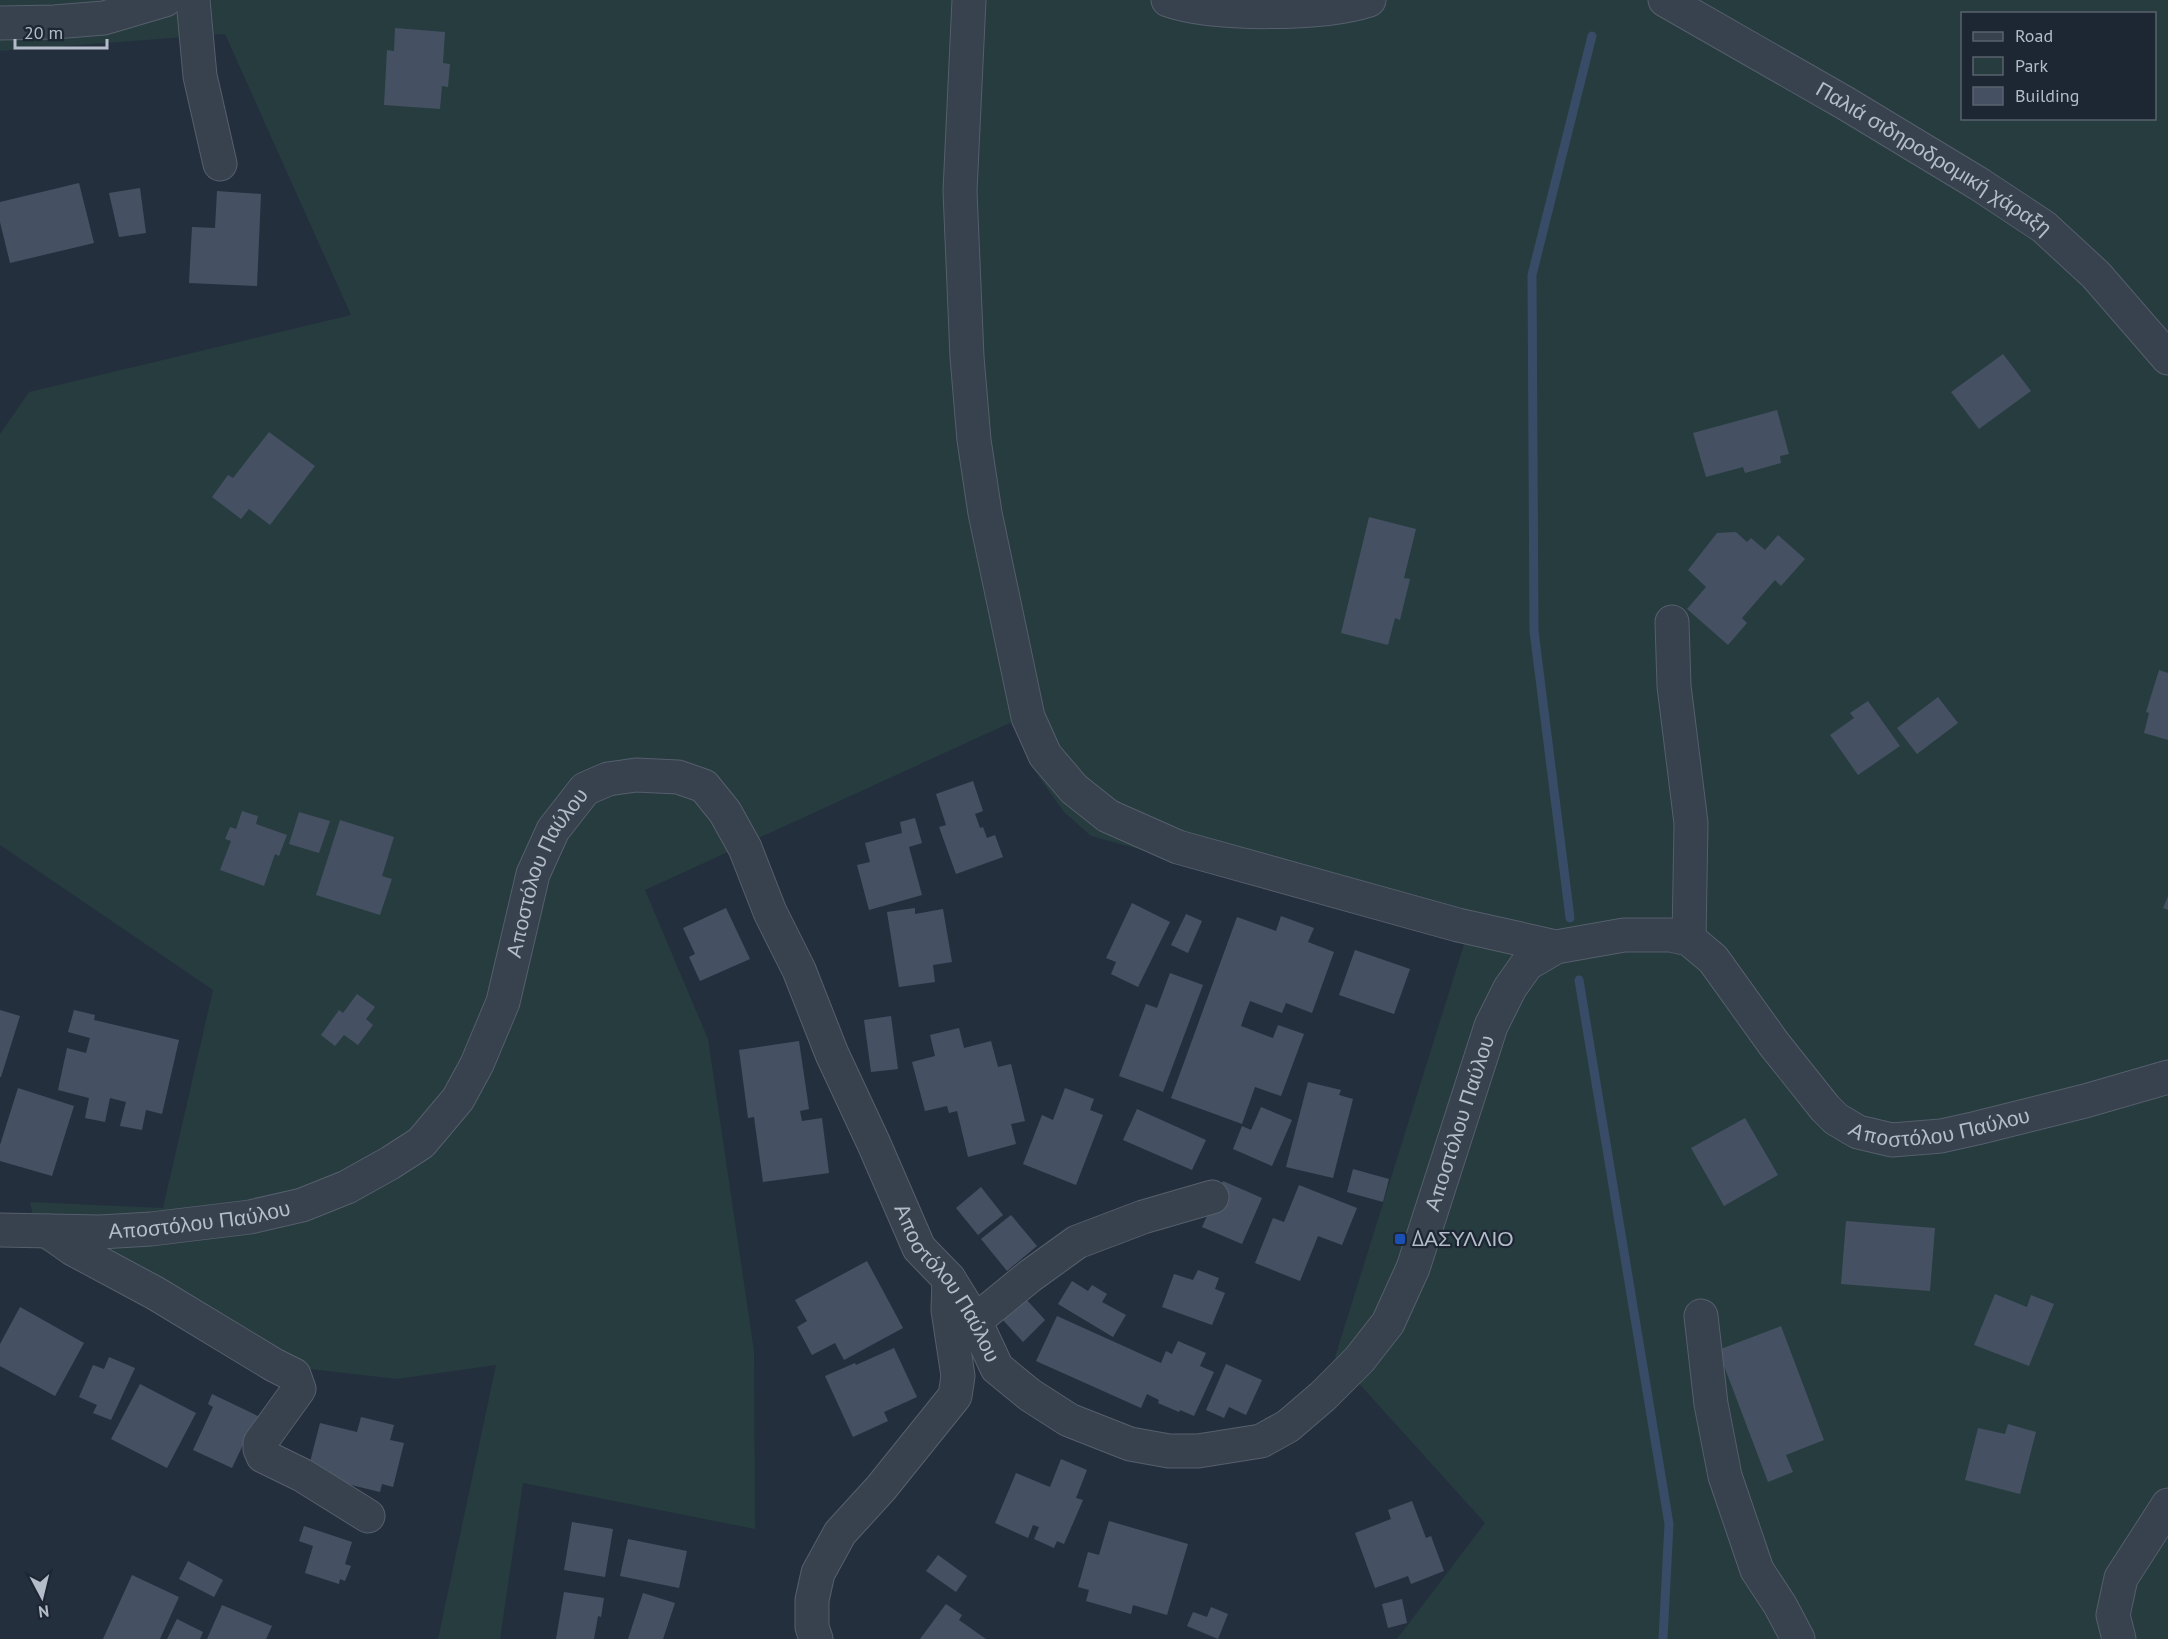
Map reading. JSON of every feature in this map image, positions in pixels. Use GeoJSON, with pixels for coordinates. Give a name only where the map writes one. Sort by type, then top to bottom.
{"type":"FeatureCollection","features":[{"type":"Feature","properties":{"kind":"street"},"geometry":{"type":"LineString","coordinates":[[0,23],[104,18],[165,0]]}},
{"type":"Feature","properties":{"kind":"street"},"geometry":{"type":"LineString","coordinates":[[192,0],[200,76],[220,164]]}},
{"type":"Feature","properties":{"kind":"street"},"geometry":{"type":"LineString","coordinates":[[969,0],[960,191],[967,357],[974,440],[985,513],[1028,717],[1044,755],[1074,789],[1108,816],[1178,847],[1458,925],[1556,946]]}},
{"type":"Feature","properties":{"kind":"street"},"geometry":{"type":"LineString","coordinates":[[1168,0],[1185,6],[1217,10],[1271,5],[1316,10],[1369,0]]}},
{"type":"Feature","properties":{"kind":"street","name":"Παλιά σιδηροδρομική χάραξη"},"geometry":{"type":"LineString","coordinates":[[1665,0],[1845,103],[2044,226],[2096,275],[2168,358]]}},
{"type":"Feature","properties":{"kind":"street"},"geometry":{"type":"LineString","coordinates":[[1672,622],[1674,686],[1691,823],[1689,939]]}},
{"type":"Feature","properties":{"kind":"street","name":"Αποστόλου Παύλου"},"geometry":{"type":"LineString","coordinates":[[0,1230],[151,1229],[250,1217],[302,1205],[347,1187],[421,1143],[458,1099],[477,1064],[502,1002],[533,874],[553,830],[585,789],[608,779],[656,774],[678,777],[704,786],[730,821],[745,848],[770,912],[799,970],[832,1054],[919,1248],[949,1279],[975,1322],[998,1368],[1030,1395],[1069,1420],[1130,1444],[1169,1451],[1198,1451],[1261,1442],[1288,1426],[1323,1396],[1359,1360],[1388,1323],[1413,1268],[1491,1026],[1510,988],[1527,964],[1556,946],[1624,934],[1670,934],[1689,939],[1713,959],[1817,1100],[1836,1119],[1858,1132],[1892,1140],[1941,1136],[2085,1101],[2168,1077]]}},
{"type":"Feature","properties":{"kind":"street"},"geometry":{"type":"LineString","coordinates":[[975,1322],[1030,1275],[1077,1242],[1143,1217],[1212,1197]]}},
{"type":"Feature","properties":{"kind":"street"},"geometry":{"type":"LineString","coordinates":[[48,1231],[82,1254],[155,1293],[294,1375],[299,1389],[260,1443],[263,1456],[302,1475],[368,1516]]}},
{"type":"Feature","properties":{"kind":"street"},"geometry":{"type":"LineString","coordinates":[[805,1635],[818,1573],[840,1533],[881,1488],[955,1396],[958,1376],[948,1310],[949,1279]]}},
{"type":"Feature","properties":{"kind":"street"},"geometry":{"type":"LineString","coordinates":[[1701,1316],[1711,1404],[1725,1476],[1757,1570],[1780,1605],[1797,1639]]}},
{"type":"Feature","properties":{"kind":"street"},"geometry":{"type":"LineString","coordinates":[[2119,1639],[2113,1615],[2121,1578],[2168,1505]]}},
{"type":"Feature","properties":{"kind":"green space"},"geometry":{"type":"Polygon","coordinates":[[[0,0],[2168,0],[2168,1639],[1397,1639],[1485,1523],[1335,1357],[1466,938],[1091,836],[1064,812],[1031,766],[1012,722],[645,890],[708,1039],[754,1351],[755,1529],[523,1483],[500,1639],[438,1639],[496,1365],[397,1379],[250,1362],[40,1249],[30,1202],[163,1208],[213,990],[0,845],[0,434],[29,392],[351,315],[225,34],[0,51],[0,0]]]}},
{"type":"Feature","properties":{"kind":"building"},"geometry":{"type":"Polygon","coordinates":[[[395,28],[445,32],[443,63],[450,64],[448,87],[442,86],[440,109],[384,105],[387,50],[394,51],[395,28]]]}},
{"type":"Feature","properties":{"kind":"building"},"geometry":{"type":"Polygon","coordinates":[[[79,183],[94,243],[10,263],[0,222],[0,202],[79,183]]]}},
{"type":"Feature","properties":{"kind":"building"},"geometry":{"type":"Polygon","coordinates":[[[140,188],[146,233],[119,237],[109,193],[140,188]]]}},
{"type":"Feature","properties":{"kind":"building"},"geometry":{"type":"Polygon","coordinates":[[[217,191],[261,194],[257,286],[189,283],[192,227],[215,228],[217,191]]]}},
{"type":"Feature","properties":{"kind":"building"},"geometry":{"type":"Polygon","coordinates":[[[2003,354],[2031,391],[1979,429],[1951,392],[2003,354]]]}},
{"type":"Feature","properties":{"kind":"building"},"geometry":{"type":"Polygon","coordinates":[[[1777,410],[1789,454],[1780,456],[1781,463],[1745,473],[1743,467],[1706,477],[1693,433],[1777,410]]]}},
{"type":"Feature","properties":{"kind":"building"},"geometry":{"type":"Polygon","coordinates":[[[269,432],[315,466],[270,525],[249,509],[241,519],[212,497],[228,475],[233,478],[269,432]]]}},
{"type":"Feature","properties":{"kind":"building"},"geometry":{"type":"Polygon","coordinates":[[[1369,517],[1416,529],[1404,578],[1410,579],[1400,620],[1395,618],[1388,645],[1341,633],[1369,517]]]}},
{"type":"Feature","properties":{"kind":"building"},"geometry":{"type":"Polygon","coordinates":[[[1736,532],[1747,542],[1751,538],[1765,550],[1778,535],[1805,559],[1781,586],[1775,580],[1742,618],[1747,623],[1728,645],[1687,609],[1706,587],[1688,570],[1717,533],[1736,532]]]}},
{"type":"Feature","properties":{"kind":"building"},"geometry":{"type":"Polygon","coordinates":[[[2159,670],[2168,673],[2168,740],[2144,733],[2149,713],[2146,712],[2159,670]]]}},
{"type":"Feature","properties":{"kind":"building"},"geometry":{"type":"Polygon","coordinates":[[[1938,697],[1958,723],[1917,754],[1897,728],[1938,697]]]}},
{"type":"Feature","properties":{"kind":"building"},"geometry":{"type":"Polygon","coordinates":[[[1868,701],[1900,746],[1858,775],[1830,735],[1854,718],[1850,713],[1868,701]]]}},
{"type":"Feature","properties":{"kind":"building"},"geometry":{"type":"Polygon","coordinates":[[[973,781],[983,811],[975,814],[980,828],[983,827],[987,838],[995,835],[1003,857],[956,874],[939,827],[946,825],[936,794],[973,781]]]}},
{"type":"Feature","properties":{"kind":"building"},"geometry":{"type":"Polygon","coordinates":[[[242,811],[258,816],[256,824],[287,835],[279,856],[275,854],[264,886],[220,870],[231,841],[225,839],[230,827],[236,829],[242,811]]]}},
{"type":"Feature","properties":{"kind":"building"},"geometry":{"type":"Polygon","coordinates":[[[299,812],[330,821],[319,853],[289,844],[299,812]]]}},
{"type":"Feature","properties":{"kind":"building"},"geometry":{"type":"Polygon","coordinates":[[[915,818],[922,843],[909,847],[922,895],[869,910],[857,865],[870,862],[865,843],[902,833],[900,822],[915,818]]]}},
{"type":"Feature","properties":{"kind":"building"},"geometry":{"type":"Polygon","coordinates":[[[340,820],[394,837],[382,876],[392,879],[380,915],[316,895],[340,820]]]}},
{"type":"Feature","properties":{"kind":"building"},"geometry":{"type":"Polygon","coordinates":[[[2168,896],[2168,910],[2163,908],[2168,896]]]}},
{"type":"Feature","properties":{"kind":"building"},"geometry":{"type":"Polygon","coordinates":[[[1132,903],[1170,922],[1138,987],[1111,974],[1116,962],[1106,958],[1132,903]]]}},
{"type":"Feature","properties":{"kind":"building"},"geometry":{"type":"Polygon","coordinates":[[[726,908],[750,959],[700,981],[689,957],[695,954],[683,928],[726,908]]]}},
{"type":"Feature","properties":{"kind":"building"},"geometry":{"type":"Polygon","coordinates":[[[915,908],[915,914],[943,909],[952,962],[933,965],[935,982],[899,987],[887,912],[915,908]]]}},
{"type":"Feature","properties":{"kind":"building"},"geometry":{"type":"Polygon","coordinates":[[[1186,914],[1202,921],[1188,953],[1171,945],[1186,914]]]}},
{"type":"Feature","properties":{"kind":"building"},"geometry":{"type":"Polygon","coordinates":[[[1281,916],[1314,928],[1308,942],[1334,952],[1312,1013],[1286,1003],[1282,1013],[1250,1001],[1244,1017],[1241,1026],[1273,1038],[1278,1025],[1304,1034],[1281,1096],[1255,1087],[1242,1124],[1171,1098],[1237,917],[1276,931],[1281,916]]]}},
{"type":"Feature","properties":{"kind":"building"},"geometry":{"type":"Polygon","coordinates":[[[1355,950],[1410,969],[1394,1014],[1339,995],[1355,950]]]}},
{"type":"Feature","properties":{"kind":"building"},"geometry":{"type":"Polygon","coordinates":[[[1170,973],[1203,985],[1163,1092],[1119,1076],[1146,1004],[1157,1008],[1170,973]]]}},
{"type":"Feature","properties":{"kind":"building"},"geometry":{"type":"Polygon","coordinates":[[[357,994],[375,1007],[366,1019],[373,1025],[358,1045],[344,1035],[335,1046],[321,1035],[339,1010],[343,1013],[357,994]]]}},
{"type":"Feature","properties":{"kind":"building"},"geometry":{"type":"Polygon","coordinates":[[[0,1010],[20,1016],[1,1077],[0,1077],[0,1010]]]}},
{"type":"Feature","properties":{"kind":"building"},"geometry":{"type":"Polygon","coordinates":[[[74,1010],[95,1015],[94,1020],[179,1040],[162,1114],[146,1110],[142,1130],[120,1126],[126,1102],[110,1098],[105,1122],[85,1118],[89,1098],[58,1090],[67,1048],[86,1053],[90,1038],[68,1032],[74,1010]]]}},
{"type":"Feature","properties":{"kind":"building"},"geometry":{"type":"Polygon","coordinates":[[[891,1016],[898,1069],[871,1072],[864,1020],[891,1016]]]}},
{"type":"Feature","properties":{"kind":"building"},"geometry":{"type":"Polygon","coordinates":[[[959,1028],[964,1048],[991,1041],[998,1067],[1011,1064],[1025,1121],[1011,1124],[1016,1144],[968,1157],[957,1111],[949,1113],[947,1106],[925,1111],[912,1062],[935,1056],[930,1035],[959,1028]]]}},
{"type":"Feature","properties":{"kind":"building"},"geometry":{"type":"Polygon","coordinates":[[[799,1041],[809,1109],[800,1111],[802,1121],[822,1118],[829,1173],[763,1182],[754,1117],[748,1118],[739,1050],[799,1041]]]}},
{"type":"Feature","properties":{"kind":"building"},"geometry":{"type":"Polygon","coordinates":[[[1308,1082],[1341,1090],[1339,1095],[1353,1099],[1333,1178],[1286,1167],[1308,1082]]]}},
{"type":"Feature","properties":{"kind":"building"},"geometry":{"type":"Polygon","coordinates":[[[18,1088],[74,1106],[52,1176],[0,1161],[0,1145],[18,1088]]]}},
{"type":"Feature","properties":{"kind":"building"},"geometry":{"type":"Polygon","coordinates":[[[1065,1088],[1094,1099],[1090,1110],[1103,1115],[1076,1185],[1023,1164],[1042,1115],[1053,1120],[1065,1088]]]}},
{"type":"Feature","properties":{"kind":"building"},"geometry":{"type":"Polygon","coordinates":[[[1261,1107],[1292,1120],[1272,1166],[1233,1149],[1242,1126],[1251,1130],[1261,1107]]]}},
{"type":"Feature","properties":{"kind":"building"},"geometry":{"type":"Polygon","coordinates":[[[1137,1109],[1206,1140],[1192,1170],[1123,1140],[1137,1109]]]}},
{"type":"Feature","properties":{"kind":"building"},"geometry":{"type":"Polygon","coordinates":[[[1745,1118],[1778,1175],[1724,1206],[1691,1148],[1745,1118]]]}},
{"type":"Feature","properties":{"kind":"building"},"geometry":{"type":"Polygon","coordinates":[[[1353,1169],[1389,1179],[1383,1202],[1347,1192],[1353,1169]]]}},
{"type":"Feature","properties":{"kind":"building"},"geometry":{"type":"Polygon","coordinates":[[[1223,1181],[1262,1198],[1242,1244],[1202,1227],[1223,1181]]]}},
{"type":"Feature","properties":{"kind":"building"},"geometry":{"type":"Polygon","coordinates":[[[1299,1185],[1357,1208],[1342,1245],[1318,1236],[1300,1281],[1255,1263],[1273,1218],[1284,1222],[1299,1185]]]}},
{"type":"Feature","properties":{"kind":"building"},"geometry":{"type":"Polygon","coordinates":[[[981,1187],[1003,1215],[978,1235],[956,1208],[981,1187]]]}},
{"type":"Feature","properties":{"kind":"building"},"geometry":{"type":"Polygon","coordinates":[[[1011,1215],[1037,1246],[1007,1271],[981,1239],[1011,1215]]]}},
{"type":"Feature","properties":{"kind":"building"},"geometry":{"type":"Polygon","coordinates":[[[1846,1221],[1935,1228],[1930,1291],[1841,1284],[1846,1221]]]}},
{"type":"Feature","properties":{"kind":"building"},"geometry":{"type":"Polygon","coordinates":[[[867,1261],[903,1328],[844,1360],[835,1343],[812,1355],[797,1327],[807,1321],[795,1300],[867,1261]]]}},
{"type":"Feature","properties":{"kind":"building"},"geometry":{"type":"Polygon","coordinates":[[[1198,1270],[1219,1278],[1215,1289],[1225,1293],[1212,1325],[1162,1307],[1174,1274],[1193,1280],[1198,1270]]]}},
{"type":"Feature","properties":{"kind":"building"},"geometry":{"type":"Polygon","coordinates":[[[1072,1281],[1088,1291],[1092,1285],[1107,1294],[1102,1302],[1126,1315],[1113,1337],[1058,1304],[1072,1281]]]}},
{"type":"Feature","properties":{"kind":"building"},"geometry":{"type":"Polygon","coordinates":[[[1995,1294],[2027,1307],[2031,1295],[2054,1304],[2029,1366],[1974,1345],[1995,1294]]]}},
{"type":"Feature","properties":{"kind":"building"},"geometry":{"type":"Polygon","coordinates":[[[1025,1298],[1045,1320],[1023,1342],[1002,1319],[1025,1298]]]}},
{"type":"Feature","properties":{"kind":"building"},"geometry":{"type":"Polygon","coordinates":[[[20,1307],[84,1343],[55,1396],[0,1366],[0,1344],[20,1307]]]}},
{"type":"Feature","properties":{"kind":"building"},"geometry":{"type":"Polygon","coordinates":[[[1057,1316],[1161,1363],[1166,1351],[1172,1354],[1178,1341],[1206,1353],[1200,1366],[1214,1372],[1194,1416],[1158,1403],[1159,1400],[1147,1394],[1141,1408],[1036,1361],[1057,1316]]]}},
{"type":"Feature","properties":{"kind":"building"},"geometry":{"type":"Polygon","coordinates":[[[1781,1326],[1824,1440],[1786,1455],[1793,1472],[1768,1482],[1718,1350],[1781,1326]]]}},
{"type":"Feature","properties":{"kind":"building"},"geometry":{"type":"Polygon","coordinates":[[[894,1348],[917,1397],[884,1412],[888,1421],[853,1437],[825,1376],[894,1348]]]}},
{"type":"Feature","properties":{"kind":"building"},"geometry":{"type":"Polygon","coordinates":[[[109,1357],[135,1368],[111,1420],[93,1413],[97,1405],[79,1397],[93,1365],[104,1369],[109,1357]]]}},
{"type":"Feature","properties":{"kind":"building"},"geometry":{"type":"Polygon","coordinates":[[[1226,1364],[1262,1380],[1246,1415],[1229,1407],[1224,1418],[1206,1410],[1226,1364]]]}},
{"type":"Feature","properties":{"kind":"building"},"geometry":{"type":"Polygon","coordinates":[[[140,1384],[196,1413],[167,1468],[111,1439],[140,1384]]]}},
{"type":"Feature","properties":{"kind":"building"},"geometry":{"type":"Polygon","coordinates":[[[212,1394],[260,1417],[250,1430],[232,1468],[193,1450],[213,1407],[208,1404],[212,1394]]]}},
{"type":"Feature","properties":{"kind":"building"},"geometry":{"type":"Polygon","coordinates":[[[361,1417],[394,1425],[390,1440],[404,1443],[393,1487],[382,1484],[380,1492],[327,1479],[329,1471],[309,1466],[320,1423],[357,1432],[361,1417]]]}},
{"type":"Feature","properties":{"kind":"building"},"geometry":{"type":"Polygon","coordinates":[[[2008,1424],[2036,1432],[2020,1494],[1965,1480],[1978,1428],[2005,1434],[2008,1424]]]}},
{"type":"Feature","properties":{"kind":"building"},"geometry":{"type":"Polygon","coordinates":[[[1061,1459],[1087,1470],[1076,1498],[1083,1500],[1064,1544],[1057,1541],[1054,1548],[1034,1539],[1039,1527],[1033,1525],[1028,1538],[995,1523],[1016,1473],[1050,1487],[1061,1459]]]}},
{"type":"Feature","properties":{"kind":"building"},"geometry":{"type":"Polygon","coordinates":[[[1412,1501],[1426,1538],[1431,1536],[1444,1571],[1411,1584],[1408,1576],[1375,1588],[1355,1533],[1391,1519],[1388,1510],[1412,1501]]]}},
{"type":"Feature","properties":{"kind":"building"},"geometry":{"type":"Polygon","coordinates":[[[1109,1521],[1188,1544],[1167,1615],[1133,1605],[1131,1614],[1086,1601],[1089,1590],[1078,1587],[1088,1552],[1099,1555],[1109,1521]]]}},
{"type":"Feature","properties":{"kind":"building"},"geometry":{"type":"Polygon","coordinates":[[[572,1522],[613,1529],[605,1577],[564,1570],[572,1522]]]}},
{"type":"Feature","properties":{"kind":"building"},"geometry":{"type":"Polygon","coordinates":[[[304,1526],[352,1542],[345,1564],[351,1566],[345,1581],[340,1579],[339,1584],[305,1573],[313,1546],[299,1541],[304,1526]]]}},
{"type":"Feature","properties":{"kind":"building"},"geometry":{"type":"Polygon","coordinates":[[[628,1539],[687,1551],[679,1588],[620,1576],[628,1539]]]}},
{"type":"Feature","properties":{"kind":"building"},"geometry":{"type":"Polygon","coordinates":[[[938,1555],[967,1576],[956,1592],[926,1571],[938,1555]]]}},
{"type":"Feature","properties":{"kind":"building"},"geometry":{"type":"Polygon","coordinates":[[[188,1561],[223,1580],[214,1597],[179,1579],[188,1561]]]}},
{"type":"Feature","properties":{"kind":"building"},"geometry":{"type":"Polygon","coordinates":[[[132,1575],[179,1597],[160,1639],[103,1639],[132,1575]]]}},
{"type":"Feature","properties":{"kind":"building"},"geometry":{"type":"Polygon","coordinates":[[[564,1592],[604,1598],[594,1639],[556,1639],[564,1592]]]}},
{"type":"Feature","properties":{"kind":"building"},"geometry":{"type":"Polygon","coordinates":[[[643,1593],[675,1603],[663,1639],[628,1639],[643,1593]]]}},
{"type":"Feature","properties":{"kind":"building"},"geometry":{"type":"Polygon","coordinates":[[[1402,1599],[1407,1623],[1388,1628],[1382,1604],[1402,1599]]]}},
{"type":"Feature","properties":{"kind":"building"},"geometry":{"type":"Polygon","coordinates":[[[946,1604],[962,1615],[959,1620],[986,1639],[920,1639],[946,1604]]]}},
{"type":"Feature","properties":{"kind":"building"},"geometry":{"type":"Polygon","coordinates":[[[222,1605],[272,1626],[266,1639],[207,1639],[222,1605]]]}},
{"type":"Feature","properties":{"kind":"building"},"geometry":{"type":"Polygon","coordinates":[[[1211,1607],[1228,1614],[1218,1639],[1187,1626],[1193,1612],[1207,1617],[1211,1607]]]}},
{"type":"Feature","properties":{"kind":"building"},"geometry":{"type":"Polygon","coordinates":[[[177,1619],[203,1632],[200,1639],[167,1639],[177,1619]]]}},
{"type":"Feature","properties":{"kind":"waterway"},"geometry":{"type":"LineString","coordinates":[[1570,918],[1534,631],[1532,275],[1592,36]]}},
{"type":"Feature","properties":{"kind":"waterway"},"geometry":{"type":"LineString","coordinates":[[1579,980],[1669,1524],[1663,1639]]}},
{"type":"Feature","properties":{"kind":"place","name":"ΔΑΣΥΛΛΙΟ"},"geometry":{"type":"Point","coordinates":[1400,1239]}}]}
